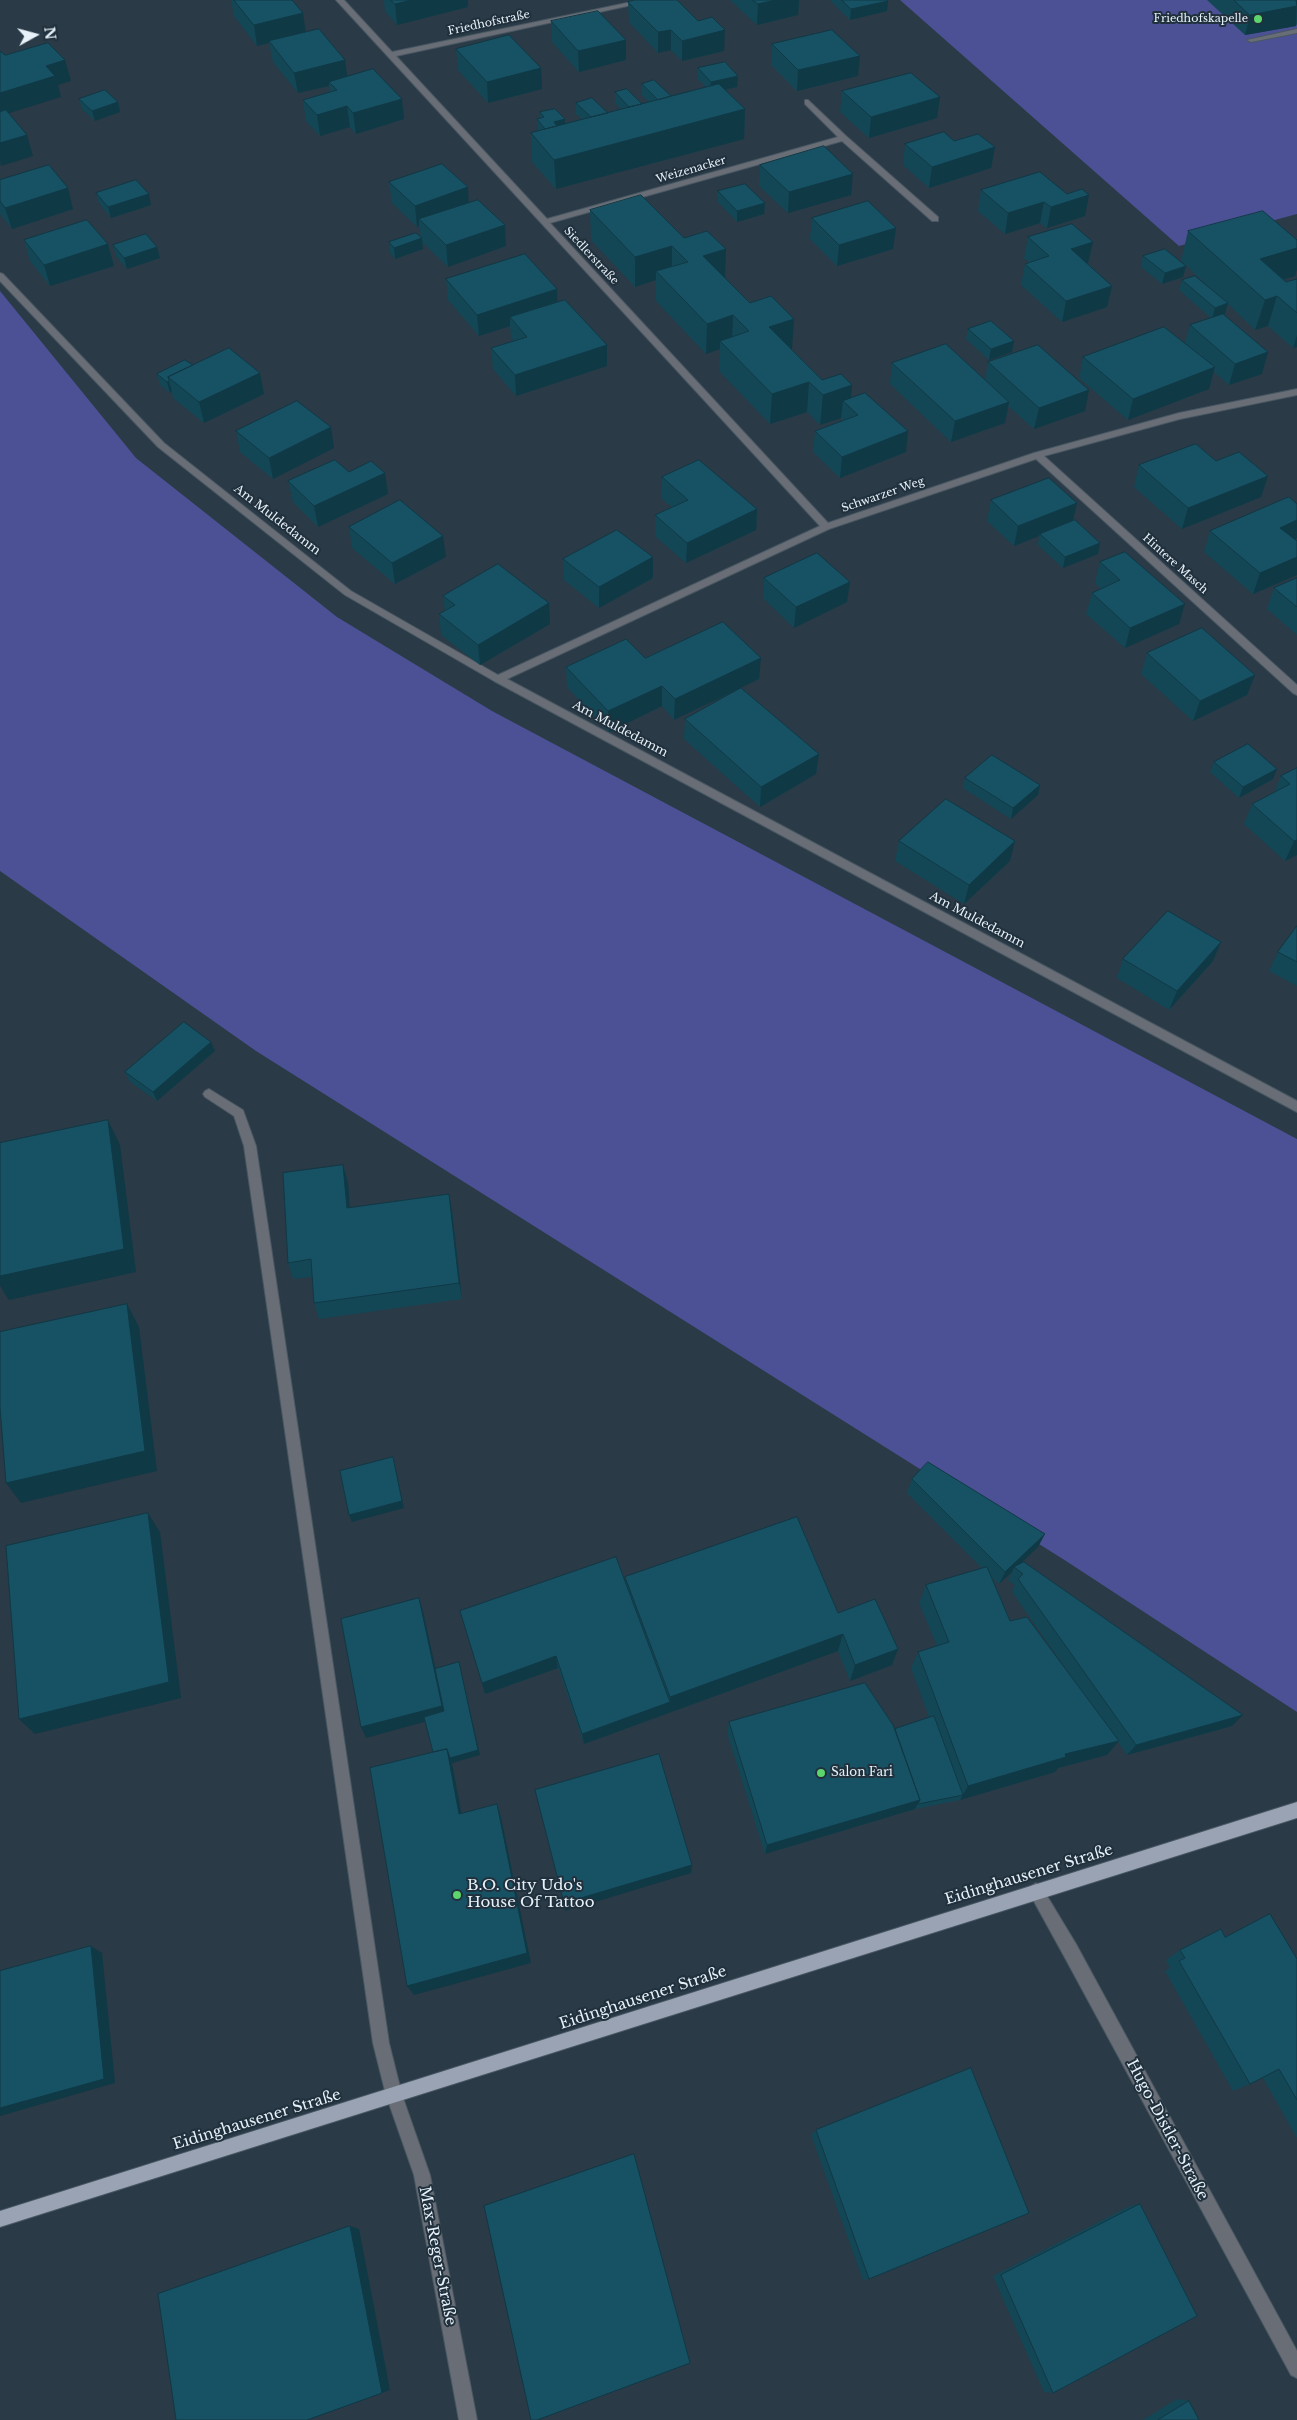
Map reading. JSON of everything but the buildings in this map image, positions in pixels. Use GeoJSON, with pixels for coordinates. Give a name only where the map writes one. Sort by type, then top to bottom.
{"type":"FeatureCollection","features":[{"type":"Feature","properties":{"kind":"main road","name":"Eidinghausener Straße"},"geometry":{"type":"LineString","coordinates":[[0,2220],[1297,1810]]}},
{"type":"Feature","properties":{"kind":"street","name":"Siedlerstraße"},"geometry":{"type":"LineString","coordinates":[[340,0],[826,527]]}},
{"type":"Feature","properties":{"kind":"street","name":"Friedhofstraße"},"geometry":{"type":"LineString","coordinates":[[391,55],[651,0]]}},
{"type":"Feature","properties":{"kind":"street"},"geometry":{"type":"LineString","coordinates":[[1251,40],[1297,31]]}},
{"type":"Feature","properties":{"kind":"street"},"geometry":{"type":"LineString","coordinates":[[808,102],[843,138],[935,219]]}},
{"type":"Feature","properties":{"kind":"street","name":"Weizenacker"},"geometry":{"type":"LineString","coordinates":[[545,222],[843,138]]}},
{"type":"Feature","properties":{"kind":"street","name":"Am Muldedamm"},"geometry":{"type":"LineString","coordinates":[[0,276],[160,445],[348,593],[498,680],[1297,1107]]}},
{"type":"Feature","properties":{"kind":"street","name":"Schwarzer Weg"},"geometry":{"type":"LineString","coordinates":[[498,680],[826,527],[1037,455],[1179,416],[1297,392]]}},
{"type":"Feature","properties":{"kind":"street","name":"Hintere Masch"},"geometry":{"type":"LineString","coordinates":[[1037,455],[1297,691]]}},
{"type":"Feature","properties":{"kind":"street","name":"Max-Reger-Straße"},"geometry":{"type":"LineString","coordinates":[[209,1094],[239,1113],[250,1146],[382,2043],[394,2095],[422,2175],[468,2420]]}},
{"type":"Feature","properties":{"kind":"street","name":"Hugo-Distler-Straße"},"geometry":{"type":"LineString","coordinates":[[1036,1891],[1070,1950],[1297,2369]]}},
{"type":"Feature","properties":{"kind":"shaded area"},"geometry":{"type":"Polygon","coordinates":[[[900,0],[1297,0],[1297,214],[1179,246],[900,0]]]}},
{"type":"Feature","properties":{"kind":"shaded area"},"geometry":{"type":"Polygon","coordinates":[[[0,291],[136,458],[337,617],[492,711],[1297,1139],[1297,1712],[1066,1561],[256,1051],[0,871],[0,291]]]}},
{"type":"Feature","properties":{"kind":"place","name":"Friedhofskapelle"},"geometry":{"type":"Point","coordinates":[1258,19]}},
{"type":"Feature","properties":{"kind":"place","name":"Salon Fari"},"geometry":{"type":"Point","coordinates":[821,1773]}},
{"type":"Feature","properties":{"kind":"place","name":"B.O. City Udo's House Of Tattoo"},"geometry":{"type":"Point","coordinates":[457,1895]}}]}
